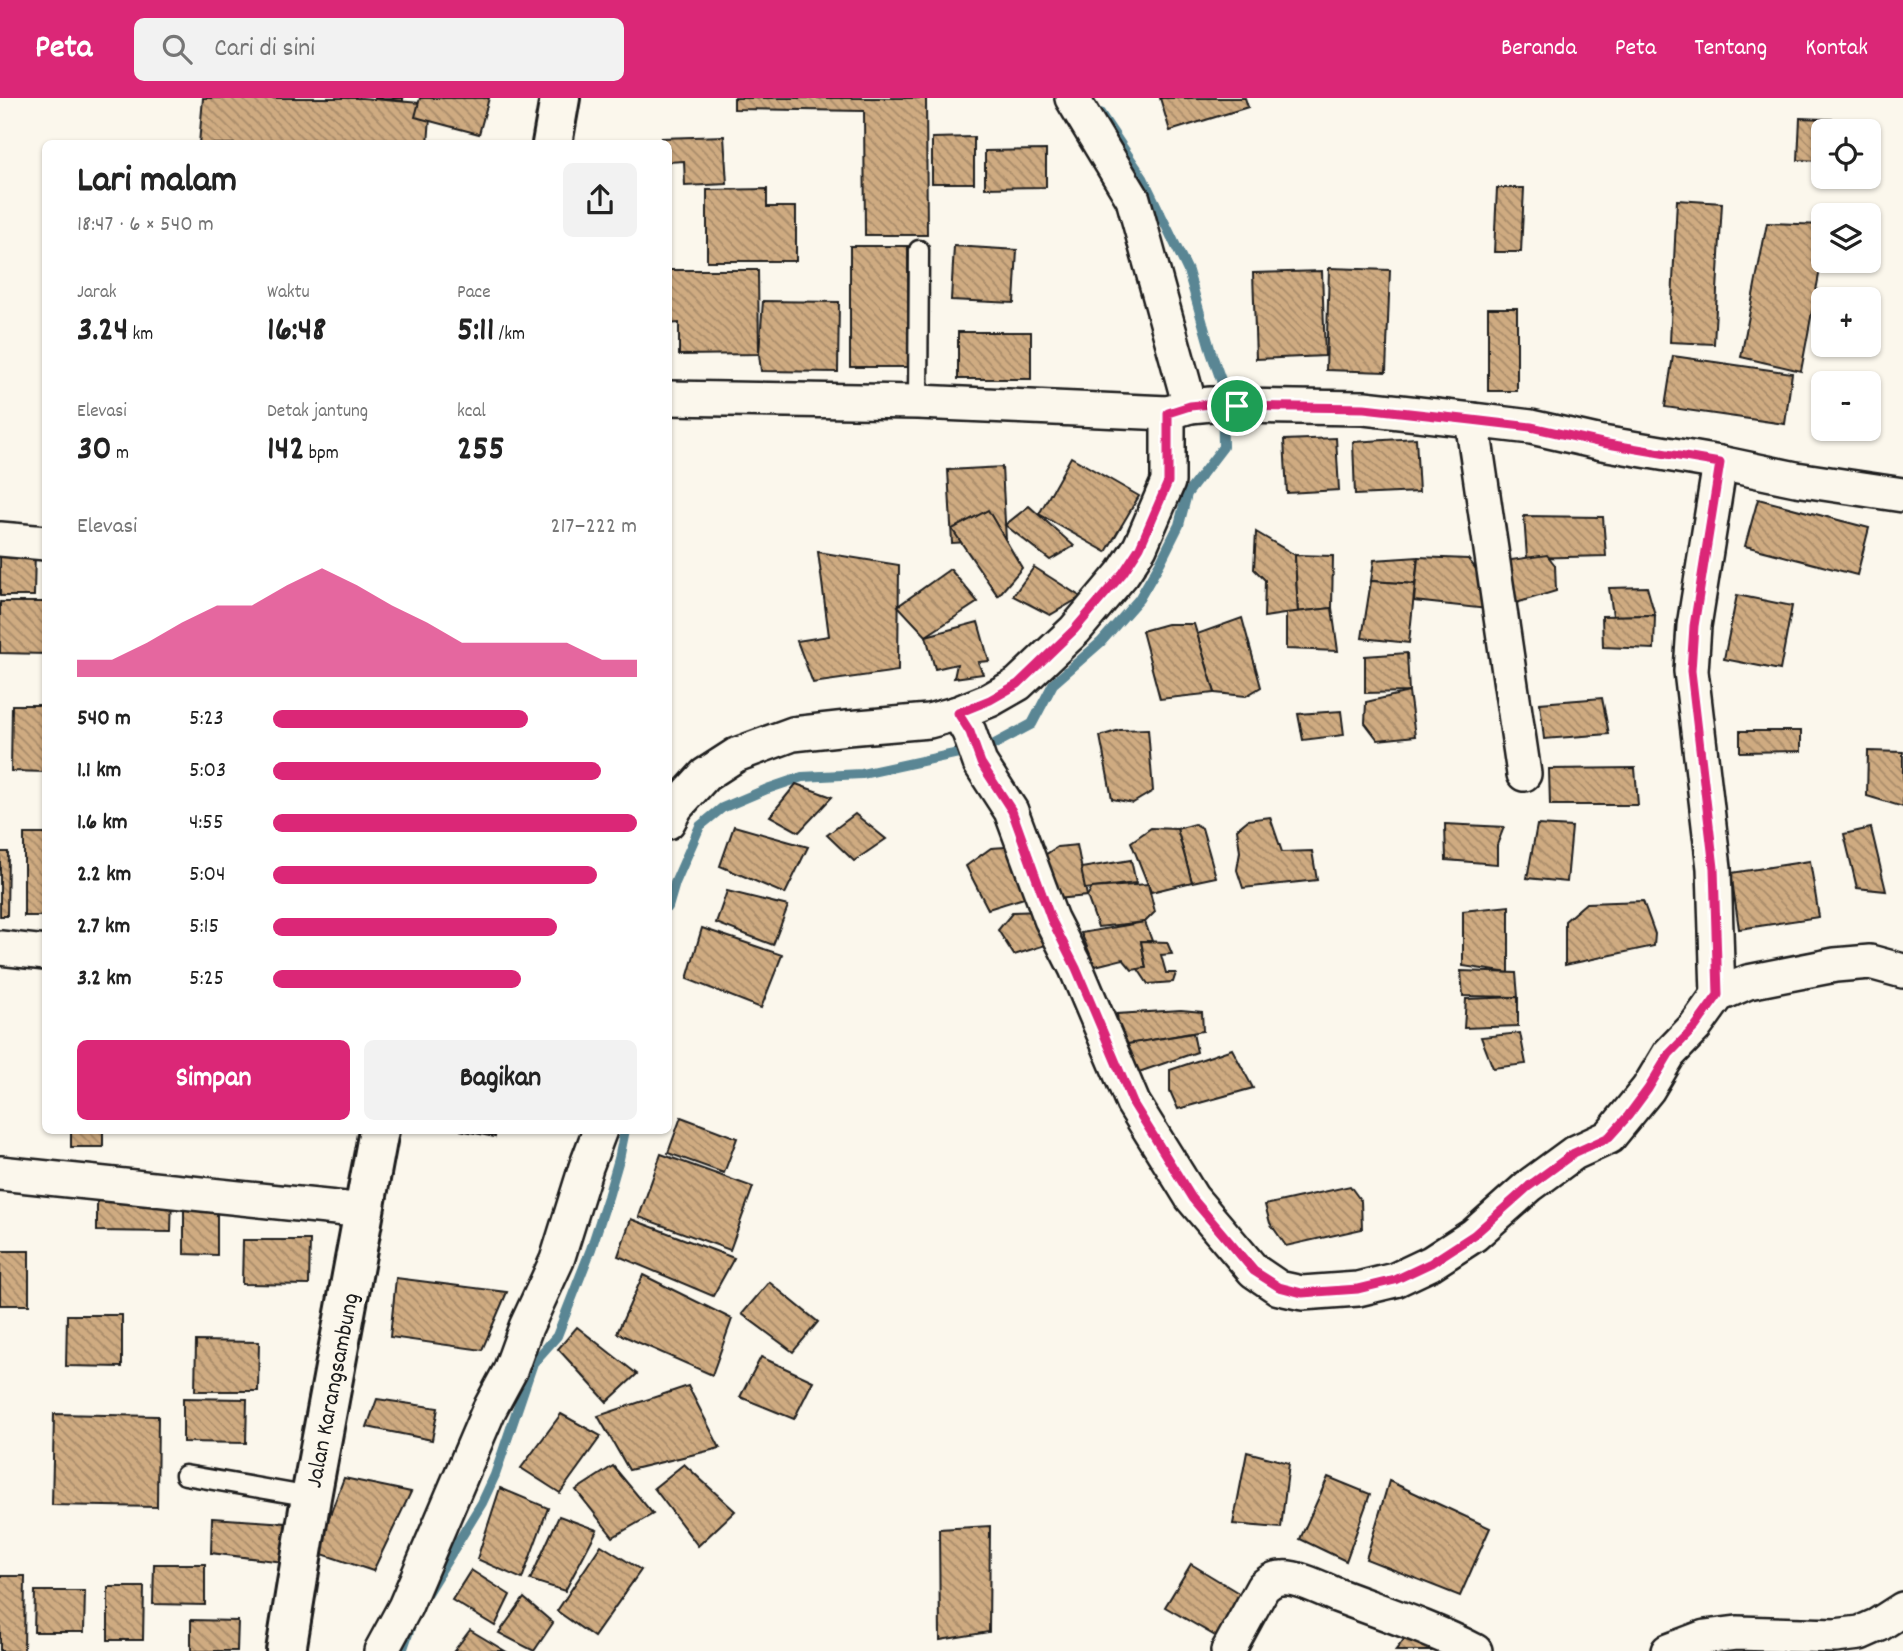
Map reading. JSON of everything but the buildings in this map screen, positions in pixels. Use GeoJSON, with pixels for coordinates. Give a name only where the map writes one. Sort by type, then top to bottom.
{"type":"FeatureCollection","features":[{"type":"Feature","properties":{"kind":"main road"},"geometry":{"type":"LineString","coordinates":[[553,140],[560,98]]}},
{"type":"Feature","properties":{"kind":"main road","name":"Jalan Karangsambung"},"geometry":{"type":"LineString","coordinates":[[286,1651],[311,1497],[378,1134]]}},
{"type":"Feature","properties":{"kind":"street"},"geometry":{"type":"LineString","coordinates":[[672,814],[705,775],[736,755],[793,734],[929,721],[964,723],[990,700],[1018,684],[1074,630],[1123,573],[1140,547],[1201,407],[1133,199],[1072,98]]}},
{"type":"Feature","properties":{"kind":"street"},"geometry":{"type":"LineString","coordinates":[[672,398],[1364,408],[1531,427],[1796,479],[1903,495]]}},
{"type":"Feature","properties":{"kind":"street"},"geometry":{"type":"LineString","coordinates":[[1472,420],[1524,774]]}},
{"type":"Feature","properties":{"kind":"street"},"geometry":{"type":"LineString","coordinates":[[1718,995],[1714,868],[1691,671],[1694,626],[1720,463]]}},
{"type":"Feature","properties":{"kind":"street"},"geometry":{"type":"LineString","coordinates":[[0,538],[42,542]]}},
{"type":"Feature","properties":{"kind":"street"},"geometry":{"type":"LineString","coordinates":[[964,723],[981,763],[1012,811],[1051,919],[1076,968],[1133,1103],[1192,1198],[1254,1271],[1279,1287],[1302,1293],[1358,1289],[1395,1280],[1431,1263],[1474,1235],[1574,1153],[1609,1137],[1648,1089],[1669,1054],[1695,1027],[1718,995],[1748,982],[1835,965],[1870,962],[1903,971]]}},
{"type":"Feature","properties":{"kind":"street"},"geometry":{"type":"LineString","coordinates":[[0,948],[42,953]]}},
{"type":"Feature","properties":{"kind":"street"},"geometry":{"type":"LineString","coordinates":[[381,1651],[405,1607],[489,1410],[510,1371],[526,1327],[557,1260],[598,1134]]}},
{"type":"Feature","properties":{"kind":"street"},"geometry":{"type":"LineString","coordinates":[[0,1173],[365,1211]]}},
{"type":"Feature","properties":{"kind":"street"},"geometry":{"type":"LineString","coordinates":[[1228,1651],[1263,1587],[1281,1577],[1291,1578],[1450,1638],[1475,1651]]}},
{"type":"Feature","properties":{"kind":"street"},"geometry":{"type":"LineString","coordinates":[[1668,1651],[1705,1637],[1737,1633],[1835,1636],[1860,1633],[1903,1609]]}},
{"type":"Feature","properties":{"kind":"lane"},"geometry":{"type":"LineString","coordinates":[[918,402],[919,250]]}},
{"type":"Feature","properties":{"kind":"lane"},"geometry":{"type":"LineString","coordinates":[[185,1475],[311,1497]]}},
{"type":"Feature","properties":{"kind":"waterway"},"geometry":{"type":"LineString","coordinates":[[672,893],[700,826],[722,808],[802,777],[862,774],[991,746],[1032,724],[1053,684],[1101,642],[1139,599],[1160,563],[1179,525],[1187,494],[1223,447],[1222,383],[1188,271],[1143,178],[1100,113]]}},
{"type":"Feature","properties":{"kind":"waterway"},"geometry":{"type":"LineString","coordinates":[[427,1593],[482,1503],[495,1475],[533,1363],[557,1336],[591,1249],[624,1134]]}},
{"type":"Feature","properties":{"kind":"waterway"},"geometry":{"type":"LineString","coordinates":[[402,1651],[410,1628]]}},
{"type":"Feature","properties":{"kind":"route"},"geometry":{"type":"LineString","coordinates":[[1190,406],[1237,406],[1364,408],[1472,420],[1531,427],[1602,443],[1720,463],[1694,626],[1691,671],[1711,830],[1718,995],[1695,1027],[1669,1054],[1648,1089],[1609,1137],[1574,1153],[1529,1186],[1474,1235],[1431,1263],[1395,1280],[1358,1289],[1302,1293],[1279,1287],[1254,1271],[1192,1198],[1133,1103],[1076,968],[1051,919],[1012,811],[981,763],[970,732],[958,713],[990,700],[1018,684],[1074,630],[1123,573],[1140,547],[1168,482],[1168,413],[1190,406]]}}]}
